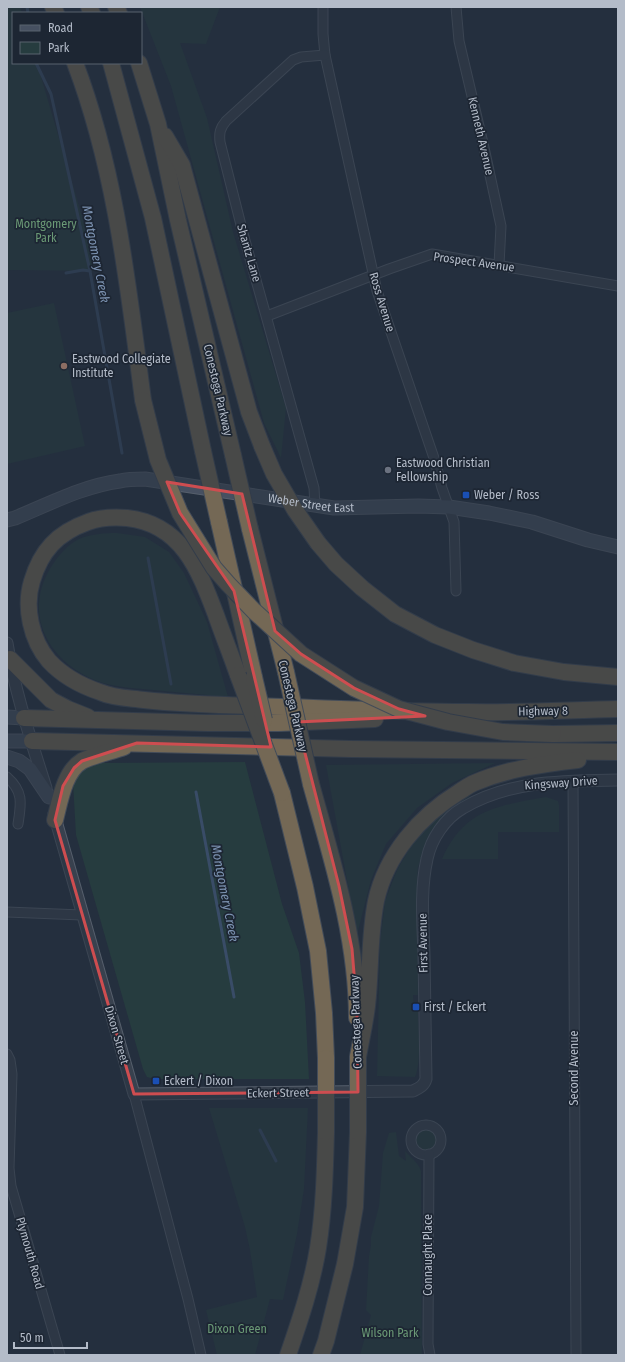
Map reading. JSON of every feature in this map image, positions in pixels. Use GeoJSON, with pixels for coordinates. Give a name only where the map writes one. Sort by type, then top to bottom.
{"type":"FeatureCollection","features":[{"type":"Feature","properties":{"kind":"highway"},"geometry":{"type":"LineString","coordinates":[[75,64],[100,141],[118,218],[143,400],[158,460],[180,513],[214,568],[254,611],[301,654],[354,688],[399,709],[448,722],[503,732],[553,734],[618,733]]}},
{"type":"Feature","properties":{"kind":"highway"},"geometry":{"type":"LineString","coordinates":[[111,64],[153,218],[218,522],[246,676],[282,793],[305,887],[318,951],[324,1013],[326,1058],[326,1132],[323,1203],[318,1250],[305,1302],[288,1355]]}},
{"type":"Feature","properties":{"kind":"highway","name":"Conestoga Parkway"},"geometry":{"type":"LineString","coordinates":[[139,64],[158,124],[178,220],[250,529],[286,672],[311,784],[340,886],[352,949],[357,1010],[358,1057],[358,1132],[355,1207],[346,1264],[321,1355]]}},
{"type":"Feature","properties":{"kind":"highway"},"geometry":{"type":"LineString","coordinates":[[158,124],[182,165],[249,412],[274,474],[295,510],[318,543],[336,564],[368,593],[395,614],[435,635],[473,650],[514,663],[564,672],[618,677]]}},
{"type":"Feature","properties":{"kind":"highway"},"geometry":{"type":"LineString","coordinates":[[246,676],[197,569],[187,552],[174,538],[154,526],[136,519],[116,517],[98,518],[79,525],[63,534],[50,545],[42,557],[35,571],[30,589],[28,605],[32,628],[39,645],[49,660],[61,672],[81,684],[102,693],[124,698],[194,704],[469,712]]}},
{"type":"Feature","properties":{"kind":"highway"},"geometry":{"type":"LineString","coordinates":[[8,663],[51,700],[68,709],[97,720]]}},
{"type":"Feature","properties":{"kind":"highway","name":"Highway 8"},"geometry":{"type":"LineString","coordinates":[[469,712],[618,709]]}},
{"type":"Feature","properties":{"kind":"highway"},"geometry":{"type":"LineString","coordinates":[[24,718],[207,723],[279,723],[394,719],[469,712]]}},
{"type":"Feature","properties":{"kind":"highway"},"geometry":{"type":"LineString","coordinates":[[32,741],[618,754]]}},
{"type":"Feature","properties":{"kind":"highway"},"geometry":{"type":"LineString","coordinates":[[55,820],[63,786],[74,768],[82,761],[137,743]]}},
{"type":"Feature","properties":{"kind":"highway"},"geometry":{"type":"LineString","coordinates":[[358,1057],[367,1006],[372,924],[377,899],[386,872],[412,831],[429,812],[473,783],[504,772],[545,764],[618,754]]}},
{"type":"Feature","properties":{"kind":"main road","name":"Weber Street East"},"geometry":{"type":"LineString","coordinates":[[7,520],[103,484],[121,480],[145,479],[334,508],[418,506],[449,507],[489,513],[532,522],[588,540],[618,547]]}},
{"type":"Feature","properties":{"kind":"main road"},"geometry":{"type":"LineString","coordinates":[[7,717],[24,718]]}},
{"type":"Feature","properties":{"kind":"main road"},"geometry":{"type":"LineString","coordinates":[[7,741],[32,741]]}},
{"type":"Feature","properties":{"kind":"main road"},"geometry":{"type":"LineString","coordinates":[[7,757],[19,761],[30,769],[49,797]]}},
{"type":"Feature","properties":{"kind":"street","name":"Ross Avenue"},"geometry":{"type":"LineString","coordinates":[[323,7],[325,55],[377,291],[435,461],[454,522],[456,591]]}},
{"type":"Feature","properties":{"kind":"street","name":"Kenneth Avenue"},"geometry":{"type":"LineString","coordinates":[[456,7],[459,41],[501,226],[499,265]]}},
{"type":"Feature","properties":{"kind":"street","name":"Shantz Lane"},"geometry":{"type":"LineString","coordinates":[[315,506],[314,488],[244,237],[220,142],[219,132],[226,121],[293,60],[301,57],[325,55]]}},
{"type":"Feature","properties":{"kind":"street","name":"Prospect Avenue"},"geometry":{"type":"LineString","coordinates":[[267,316],[432,254],[618,286]]}},
{"type":"Feature","properties":{"kind":"street","name":"Dixon Street"},"geometry":{"type":"LineString","coordinates":[[7,643],[8,663],[49,797],[134,1094],[188,1299],[201,1355]]}},
{"type":"Feature","properties":{"kind":"street"},"geometry":{"type":"LineString","coordinates":[[7,777],[15,786],[21,799],[18,824]]}},
{"type":"Feature","properties":{"kind":"street","name":"Kingsway Drive"},"geometry":{"type":"LineString","coordinates":[[461,809],[480,799],[519,786],[573,781],[618,780]]}},
{"type":"Feature","properties":{"kind":"street","name":"Second Avenue"},"geometry":{"type":"LineString","coordinates":[[573,781],[576,1355]]}},
{"type":"Feature","properties":{"kind":"street","name":"First Avenue"},"geometry":{"type":"LineString","coordinates":[[420,1088],[425,1083],[426,1079],[422,896],[427,858],[435,837],[447,821],[461,809]]}},
{"type":"Feature","properties":{"kind":"street"},"geometry":{"type":"LineString","coordinates":[[7,912],[82,915]]}},
{"type":"Feature","properties":{"kind":"street","name":"Plymouth Road"},"geometry":{"type":"LineString","coordinates":[[7,1054],[10,1060],[12,1074],[9,1168],[11,1186],[60,1355]]}},
{"type":"Feature","properties":{"kind":"street","name":"Eckert Street"},"geometry":{"type":"LineString","coordinates":[[134,1094],[413,1091],[420,1088]]}},
{"type":"Feature","properties":{"kind":"street","name":"Connaught Place"},"geometry":{"type":"LineString","coordinates":[[428,1154],[428,1344],[430,1355]]}},
{"type":"Feature","properties":{"kind":"highlighted area"},"geometry":{"type":"Polygon","coordinates":[[[167,482],[242,494],[275,631],[301,654],[354,688],[399,709],[425,716],[297,722],[339,886],[352,949],[357,1010],[358,1092],[134,1094],[55,820],[63,786],[74,768],[82,761],[137,743],[271,747],[234,591],[180,513],[167,482]]]}},
{"type":"Feature","properties":{"kind":"green space","name":"Montgomery Park"},"geometry":{"type":"Polygon","coordinates":[[[7,7],[20,7],[22,12],[12,12],[12,64],[37,64],[98,271],[7,270],[7,7]]]}},
{"type":"Feature","properties":{"kind":"green space"},"geometry":{"type":"Polygon","coordinates":[[[140,7],[220,7],[206,44],[180,43],[207,118],[233,232],[286,408],[281,458],[264,423],[171,86],[140,7]]]}},
{"type":"Feature","properties":{"kind":"green space"},"geometry":{"type":"Polygon","coordinates":[[[54,303],[85,446],[7,464],[7,313],[54,303]]]}},
{"type":"Feature","properties":{"kind":"green space"},"geometry":{"type":"Polygon","coordinates":[[[117,533],[145,537],[169,552],[184,573],[207,622],[228,697],[128,688],[103,683],[88,677],[73,668],[60,657],[50,644],[43,630],[39,600],[43,583],[51,567],[63,551],[79,539],[98,534],[117,533]]]}},
{"type":"Feature","properties":{"kind":"green space"},"geometry":{"type":"Polygon","coordinates":[[[245,762],[282,904],[299,953],[305,1002],[309,1079],[154,1079],[147,1077],[143,1069],[76,835],[73,783],[78,774],[86,768],[99,763],[245,762]]]}},
{"type":"Feature","properties":{"kind":"green space"},"geometry":{"type":"Polygon","coordinates":[[[495,763],[452,783],[417,808],[386,844],[371,880],[357,935],[326,765],[495,763]]]}},
{"type":"Feature","properties":{"kind":"green space"},"geometry":{"type":"Polygon","coordinates":[[[469,794],[470,797],[458,805],[430,835],[418,867],[418,995],[413,995],[414,1009],[418,1010],[419,1053],[415,1077],[377,1076],[380,943],[385,901],[397,870],[415,839],[433,818],[469,794]]]}},
{"type":"Feature","properties":{"kind":"green space"},"geometry":{"type":"Polygon","coordinates":[[[546,797],[558,801],[559,832],[498,832],[498,859],[442,859],[451,842],[461,829],[472,820],[497,807],[546,797]]]}},
{"type":"Feature","properties":{"kind":"green space","name":"Dixon Green"},"geometry":{"type":"Polygon","coordinates":[[[209,1108],[308,1108],[304,1189],[297,1234],[283,1300],[270,1299],[255,1355],[217,1355],[206,1310],[257,1297],[245,1227],[209,1108]]]}},
{"type":"Feature","properties":{"kind":"green space"},"geometry":{"type":"Polygon","coordinates":[[[426,1129],[434,1132],[437,1140],[434,1148],[426,1151],[418,1148],[415,1140],[418,1132],[426,1129]]]}},
{"type":"Feature","properties":{"kind":"green space","name":"Wilson Park"},"geometry":{"type":"Polygon","coordinates":[[[396,1132],[399,1156],[406,1161],[405,1151],[421,1171],[422,1355],[360,1355],[371,1315],[366,1310],[369,1256],[371,1237],[379,1206],[383,1153],[389,1133],[396,1132]]]}},
{"type":"Feature","properties":{"kind":"waterway","name":"Montgomery Creek"},"geometry":{"type":"LineString","coordinates":[[27,7],[28,12]]}},
{"type":"Feature","properties":{"kind":"waterway","name":"Montgomery Creek"},"geometry":{"type":"LineString","coordinates":[[36,64],[51,94],[90,271],[122,453]]}},
{"type":"Feature","properties":{"kind":"waterway"},"geometry":{"type":"LineString","coordinates":[[66,273],[83,270],[90,271]]}},
{"type":"Feature","properties":{"kind":"waterway","name":"Montgomery Creek"},"geometry":{"type":"LineString","coordinates":[[148,558],[171,684]]}},
{"type":"Feature","properties":{"kind":"waterway","name":"Montgomery Creek"},"geometry":{"type":"LineString","coordinates":[[196,792],[234,997]]}},
{"type":"Feature","properties":{"kind":"waterway","name":"Montgomery Creek"},"geometry":{"type":"LineString","coordinates":[[260,1130],[276,1161]]}},
{"type":"Feature","properties":{"kind":"place","name":"Eastwood Collegiate Institute"},"geometry":{"type":"Point","coordinates":[64,366]}},
{"type":"Feature","properties":{"kind":"place","name":"Eastwood Christian Fellowship"},"geometry":{"type":"Point","coordinates":[388,470]}},
{"type":"Feature","properties":{"kind":"place","name":"Weber / Ross"},"geometry":{"type":"Point","coordinates":[466,495]}},
{"type":"Feature","properties":{"kind":"place","name":"First / Eckert"},"geometry":{"type":"Point","coordinates":[416,1007]}},
{"type":"Feature","properties":{"kind":"place","name":"Eckert / Dixon"},"geometry":{"type":"Point","coordinates":[156,1081]}}]}
